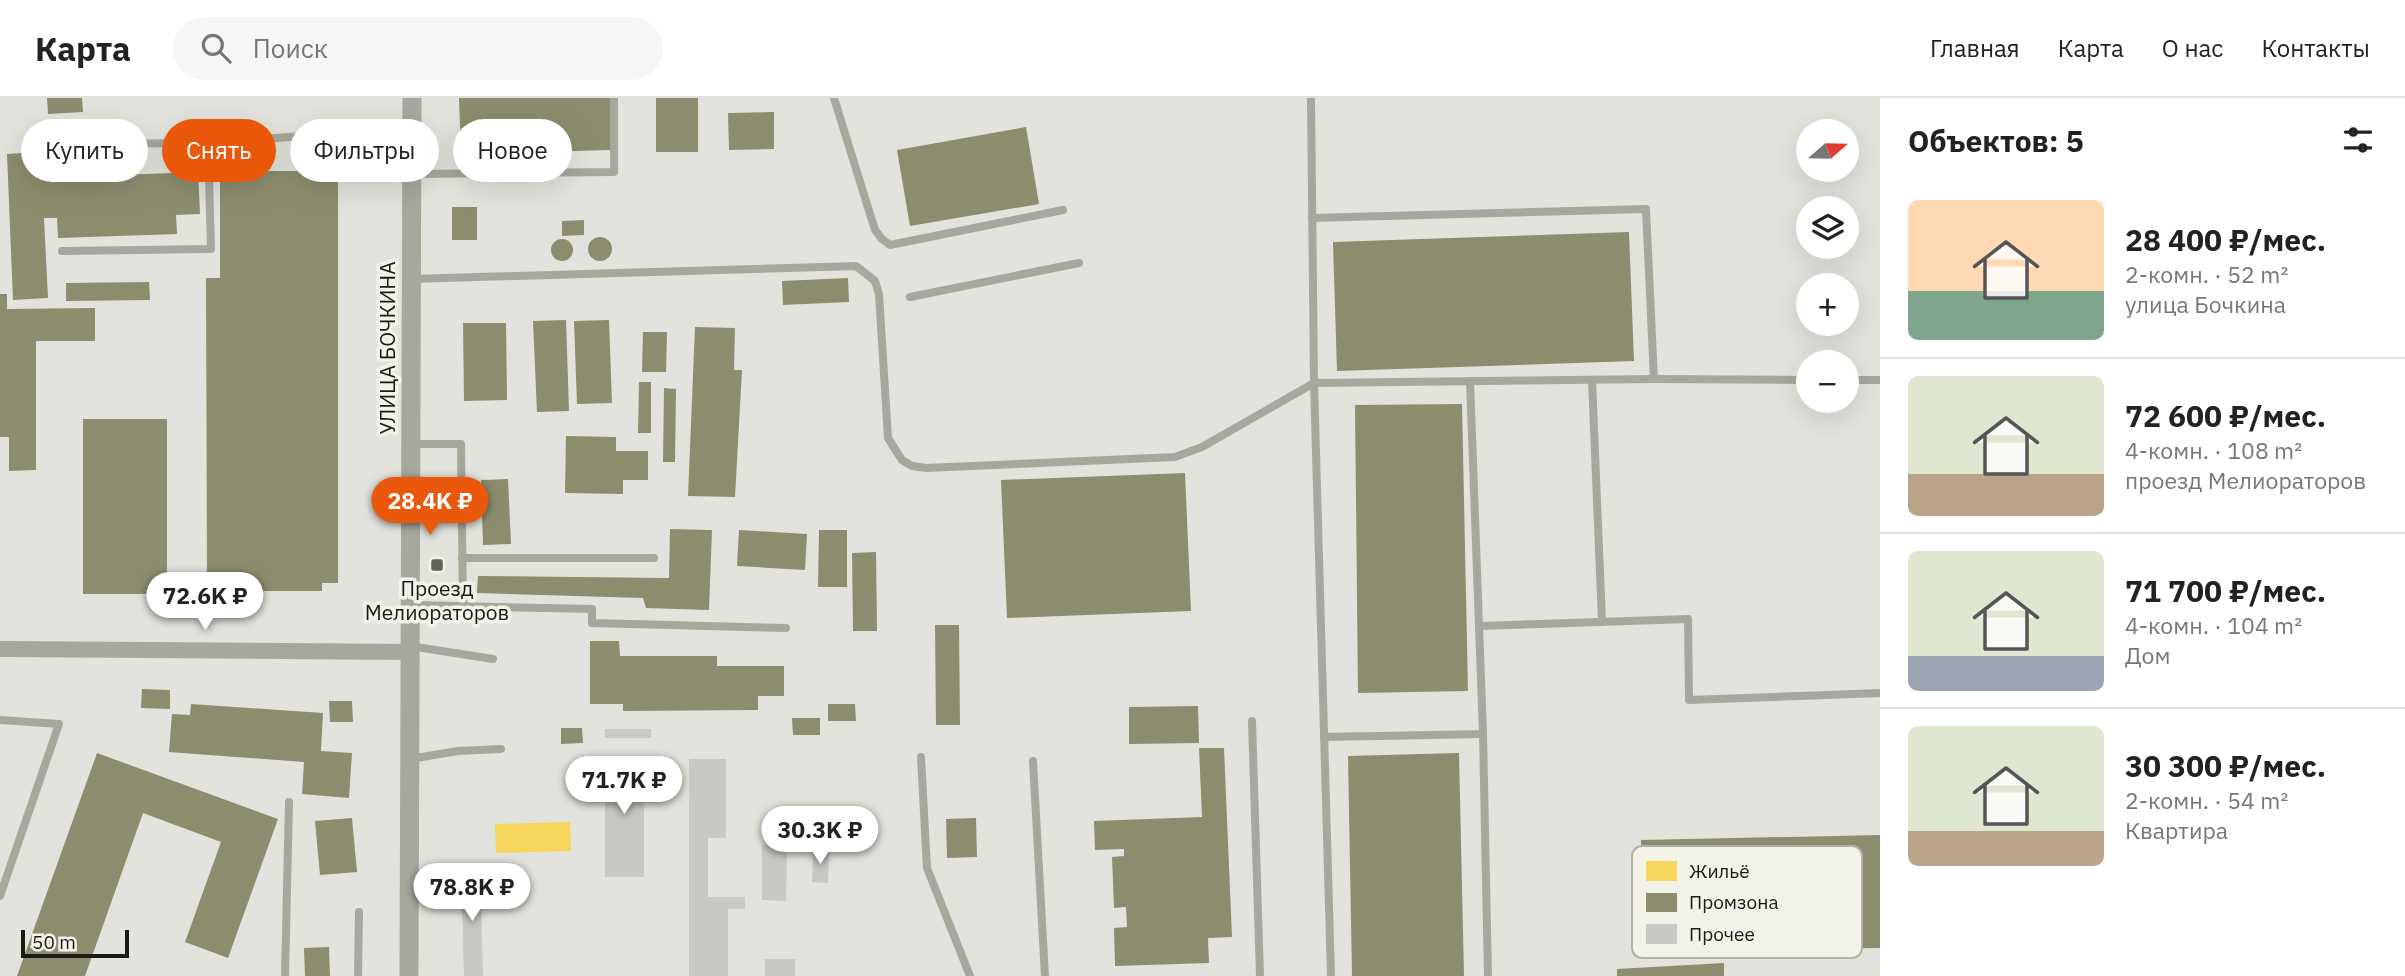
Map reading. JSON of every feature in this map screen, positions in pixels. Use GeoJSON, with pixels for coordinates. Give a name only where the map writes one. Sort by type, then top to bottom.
{"type":"FeatureCollection","features":[{"type":"Feature","properties":{"kind":"street","name":"УЛИЦА БОЧКИНА"},"geometry":{"type":"LineString","coordinates":[[412,98],[412,119]]}},
{"type":"Feature","properties":{"kind":"street","name":"УЛИЦА БОЧКИНА"},"geometry":{"type":"LineString","coordinates":[[409,976],[412,182]]}},
{"type":"Feature","properties":{"kind":"street"},"geometry":{"type":"LineString","coordinates":[[0,649],[410,649]]}},
{"type":"Feature","properties":{"kind":"lane"},"geometry":{"type":"LineString","coordinates":[[439,174],[614,172],[614,98]]}},
{"type":"Feature","properties":{"kind":"lane"},"geometry":{"type":"LineString","coordinates":[[834,98],[876,230],[882,239],[890,244],[1063,210]]}},
{"type":"Feature","properties":{"kind":"lane"},"geometry":{"type":"LineString","coordinates":[[1311,98],[1314,383],[1331,976]]}},
{"type":"Feature","properties":{"kind":"lane"},"geometry":{"type":"LineString","coordinates":[[62,251],[211,248],[209,182]]}},
{"type":"Feature","properties":{"kind":"lane"},"geometry":{"type":"LineString","coordinates":[[1312,218],[1646,209],[1654,379]]}},
{"type":"Feature","properties":{"kind":"lane"},"geometry":{"type":"LineString","coordinates":[[910,297],[1079,263]]}},
{"type":"Feature","properties":{"kind":"lane"},"geometry":{"type":"LineString","coordinates":[[411,279],[856,266],[875,281],[879,294],[888,438],[902,460],[912,466],[926,468],[1175,457],[1202,447],[1314,383],[1796,380]]}},
{"type":"Feature","properties":{"kind":"lane"},"geometry":{"type":"LineString","coordinates":[[1592,380],[1602,622]]}},
{"type":"Feature","properties":{"kind":"lane"},"geometry":{"type":"LineString","coordinates":[[1859,380],[1880,380]]}},
{"type":"Feature","properties":{"kind":"lane"},"geometry":{"type":"LineString","coordinates":[[1470,381],[1483,734],[1488,976]]}},
{"type":"Feature","properties":{"kind":"lane"},"geometry":{"type":"LineString","coordinates":[[410,444],[461,444],[463,606]]}},
{"type":"Feature","properties":{"kind":"lane"},"geometry":{"type":"LineString","coordinates":[[462,558],[654,558]]}},
{"type":"Feature","properties":{"kind":"lane"},"geometry":{"type":"LineString","coordinates":[[410,605],[592,609],[592,624],[786,628]]}},
{"type":"Feature","properties":{"kind":"lane"},"geometry":{"type":"LineString","coordinates":[[1479,626],[1688,619],[1689,699],[1880,693]]}},
{"type":"Feature","properties":{"kind":"lane"},"geometry":{"type":"LineString","coordinates":[[410,649],[493,659]]}},
{"type":"Feature","properties":{"kind":"lane"},"geometry":{"type":"LineString","coordinates":[[0,720],[59,724],[0,896]]}},
{"type":"Feature","properties":{"kind":"lane"},"geometry":{"type":"LineString","coordinates":[[1252,721],[1260,976]]}},
{"type":"Feature","properties":{"kind":"lane"},"geometry":{"type":"LineString","coordinates":[[1324,737],[1483,734]]}},
{"type":"Feature","properties":{"kind":"lane"},"geometry":{"type":"LineString","coordinates":[[410,759],[458,751],[501,749]]}},
{"type":"Feature","properties":{"kind":"lane"},"geometry":{"type":"LineString","coordinates":[[921,757],[927,868],[970,976]]}},
{"type":"Feature","properties":{"kind":"lane"},"geometry":{"type":"LineString","coordinates":[[1033,761],[1045,976]]}},
{"type":"Feature","properties":{"kind":"lane"},"geometry":{"type":"LineString","coordinates":[[285,976],[289,802]]}},
{"type":"Feature","properties":{"kind":"lane"},"geometry":{"type":"LineString","coordinates":[[358,976],[359,912]]}},
{"type":"Feature","properties":{"kind":"building: Жильё"},"geometry":{"type":"Polygon","coordinates":[[[570,822],[571,851],[496,853],[495,824],[570,822]]]}},
{"type":"Feature","properties":{"kind":"building: Промзона"},"geometry":{"type":"Polygon","coordinates":[[[47,98],[82,98],[83,112],[48,114],[47,98]]]}},
{"type":"Feature","properties":{"kind":"building: Промзона"},"geometry":{"type":"Polygon","coordinates":[[[459,98],[610,98],[610,150],[572,151],[572,119],[460,119],[459,98]]]}},
{"type":"Feature","properties":{"kind":"building: Промзона"},"geometry":{"type":"Polygon","coordinates":[[[656,98],[698,98],[698,152],[656,152],[656,98]]]}},
{"type":"Feature","properties":{"kind":"building: Промзона"},"geometry":{"type":"Polygon","coordinates":[[[774,112],[774,149],[729,150],[728,113],[774,112]]]}},
{"type":"Feature","properties":{"kind":"building: Промзона"},"geometry":{"type":"Polygon","coordinates":[[[1026,127],[1039,204],[910,226],[897,150],[1026,127]]]}},
{"type":"Feature","properties":{"kind":"building: Промзона"},"geometry":{"type":"Polygon","coordinates":[[[21,153],[21,182],[148,182],[148,174],[162,173],[162,182],[198,182],[200,214],[176,215],[177,234],[58,238],[57,218],[44,218],[48,298],[13,300],[7,154],[21,153]]]}},
{"type":"Feature","properties":{"kind":"building: Промзона"},"geometry":{"type":"Polygon","coordinates":[[[276,171],[290,171],[290,182],[338,182],[338,583],[322,583],[322,591],[229,591],[229,583],[207,583],[206,278],[220,278],[220,182],[276,182],[276,171]]]}},
{"type":"Feature","properties":{"kind":"building: Промзона"},"geometry":{"type":"Polygon","coordinates":[[[452,207],[477,207],[477,240],[452,240],[452,207]]]}},
{"type":"Feature","properties":{"kind":"building: Промзона"},"geometry":{"type":"Polygon","coordinates":[[[584,220],[584,235],[562,236],[562,221],[584,220]]]}},
{"type":"Feature","properties":{"kind":"building: Промзона"},"geometry":{"type":"Polygon","coordinates":[[[1629,232],[1634,361],[1337,371],[1333,242],[1629,232]]]}},
{"type":"Feature","properties":{"kind":"building: Промзона"},"geometry":{"type":"Polygon","coordinates":[[[600,237],[608,241],[612,249],[608,257],[600,261],[592,257],[588,249],[592,241],[600,237]]]}},
{"type":"Feature","properties":{"kind":"building: Промзона"},"geometry":{"type":"Polygon","coordinates":[[[558,239],[566,239],[573,246],[573,254],[566,261],[558,261],[551,254],[551,246],[558,239]]]}},
{"type":"Feature","properties":{"kind":"building: Промзона"},"geometry":{"type":"Polygon","coordinates":[[[848,278],[849,302],[783,305],[782,281],[848,278]]]}},
{"type":"Feature","properties":{"kind":"building: Промзона"},"geometry":{"type":"Polygon","coordinates":[[[149,282],[150,300],[66,301],[66,283],[149,282]]]}},
{"type":"Feature","properties":{"kind":"building: Промзона"},"geometry":{"type":"Polygon","coordinates":[[[0,294],[7,294],[7,309],[95,308],[95,341],[36,341],[36,470],[9,471],[9,437],[0,437],[0,294]]]}},
{"type":"Feature","properties":{"kind":"building: Промзона"},"geometry":{"type":"Polygon","coordinates":[[[566,320],[569,411],[537,412],[533,321],[566,320]]]}},
{"type":"Feature","properties":{"kind":"building: Промзона"},"geometry":{"type":"Polygon","coordinates":[[[609,320],[612,403],[577,404],[574,321],[609,320]]]}},
{"type":"Feature","properties":{"kind":"building: Промзона"},"geometry":{"type":"Polygon","coordinates":[[[463,323],[506,323],[507,400],[464,401],[463,323]]]}},
{"type":"Feature","properties":{"kind":"building: Промзона"},"geometry":{"type":"Polygon","coordinates":[[[695,327],[735,328],[734,370],[742,370],[735,497],[688,496],[695,327]]]}},
{"type":"Feature","properties":{"kind":"building: Промзона"},"geometry":{"type":"Polygon","coordinates":[[[643,332],[667,332],[666,372],[642,372],[643,332]]]}},
{"type":"Feature","properties":{"kind":"building: Промзона"},"geometry":{"type":"Polygon","coordinates":[[[639,382],[651,382],[651,433],[638,433],[639,382]]]}},
{"type":"Feature","properties":{"kind":"building: Промзона"},"geometry":{"type":"Polygon","coordinates":[[[664,388],[676,389],[675,462],[663,462],[664,388]]]}},
{"type":"Feature","properties":{"kind":"building: Промзона"},"geometry":{"type":"Polygon","coordinates":[[[1462,404],[1468,691],[1358,693],[1355,405],[1462,404]]]}},
{"type":"Feature","properties":{"kind":"building: Промзона"},"geometry":{"type":"Polygon","coordinates":[[[83,419],[167,419],[167,594],[83,594],[83,419]]]}},
{"type":"Feature","properties":{"kind":"building: Промзона"},"geometry":{"type":"Polygon","coordinates":[[[566,436],[616,437],[616,451],[648,451],[648,480],[623,480],[623,494],[565,493],[566,436]]]}},
{"type":"Feature","properties":{"kind":"building: Промзона"},"geometry":{"type":"Polygon","coordinates":[[[1185,473],[1191,611],[1007,618],[1001,480],[1185,473]]]}},
{"type":"Feature","properties":{"kind":"building: Промзона"},"geometry":{"type":"Polygon","coordinates":[[[508,479],[511,544],[483,545],[481,480],[508,479]]]}},
{"type":"Feature","properties":{"kind":"building: Промзона"},"geometry":{"type":"Polygon","coordinates":[[[670,529],[712,530],[709,610],[646,608],[643,598],[477,593],[478,576],[669,578],[670,529]]]}},
{"type":"Feature","properties":{"kind":"building: Промзона"},"geometry":{"type":"Polygon","coordinates":[[[739,530],[807,534],[805,570],[737,566],[739,530]]]}},
{"type":"Feature","properties":{"kind":"building: Промзона"},"geometry":{"type":"Polygon","coordinates":[[[819,530],[847,530],[847,587],[818,587],[819,530]]]}},
{"type":"Feature","properties":{"kind":"building: Промзона"},"geometry":{"type":"Polygon","coordinates":[[[876,552],[877,631],[853,631],[852,553],[876,552]]]}},
{"type":"Feature","properties":{"kind":"building: Промзона"},"geometry":{"type":"Polygon","coordinates":[[[935,625],[959,625],[960,725],[936,725],[935,625]]]}},
{"type":"Feature","properties":{"kind":"building: Промзона"},"geometry":{"type":"Polygon","coordinates":[[[590,641],[619,641],[620,656],[717,656],[717,666],[784,666],[784,696],[758,696],[758,710],[623,711],[623,704],[590,704],[590,641]]]}},
{"type":"Feature","properties":{"kind":"building: Промзона"},"geometry":{"type":"Polygon","coordinates":[[[142,689],[170,690],[170,709],[141,708],[142,689]]]}},
{"type":"Feature","properties":{"kind":"building: Промзона"},"geometry":{"type":"Polygon","coordinates":[[[329,701],[352,701],[353,722],[330,722],[329,701]]]}},
{"type":"Feature","properties":{"kind":"building: Промзона"},"geometry":{"type":"Polygon","coordinates":[[[191,704],[323,713],[321,751],[352,753],[349,798],[302,794],[304,762],[169,752],[172,714],[190,715],[191,704]]]}},
{"type":"Feature","properties":{"kind":"building: Промзона"},"geometry":{"type":"Polygon","coordinates":[[[828,704],[855,704],[856,721],[828,721],[828,704]]]}},
{"type":"Feature","properties":{"kind":"building: Промзона"},"geometry":{"type":"Polygon","coordinates":[[[1198,706],[1199,743],[1129,744],[1129,707],[1198,706]]]}},
{"type":"Feature","properties":{"kind":"building: Промзона"},"geometry":{"type":"Polygon","coordinates":[[[792,718],[820,718],[820,735],[793,735],[792,718]]]}},
{"type":"Feature","properties":{"kind":"building: Промзона"},"geometry":{"type":"Polygon","coordinates":[[[561,728],[582,728],[583,743],[561,744],[561,728]]]}},
{"type":"Feature","properties":{"kind":"building: Промзона"},"geometry":{"type":"Polygon","coordinates":[[[1199,748],[1224,748],[1232,937],[1208,938],[1209,963],[1115,966],[1114,928],[1127,927],[1126,907],[1114,908],[1112,857],[1124,856],[1124,849],[1095,850],[1094,821],[1202,817],[1199,748]]]}},
{"type":"Feature","properties":{"kind":"building: Промзона"},"geometry":{"type":"Polygon","coordinates":[[[97,753],[278,819],[228,958],[185,942],[221,842],[143,813],[85,976],[17,976],[97,753]]]}},
{"type":"Feature","properties":{"kind":"building: Промзона"},"geometry":{"type":"Polygon","coordinates":[[[1459,753],[1464,976],[1352,976],[1348,756],[1459,753]]]}},
{"type":"Feature","properties":{"kind":"building: Промзона"},"geometry":{"type":"Polygon","coordinates":[[[352,818],[357,872],[320,875],[315,821],[352,818]]]}},
{"type":"Feature","properties":{"kind":"building: Промзона"},"geometry":{"type":"Polygon","coordinates":[[[976,818],[977,857],[947,858],[946,819],[976,818]]]}},
{"type":"Feature","properties":{"kind":"building: Промзона"},"geometry":{"type":"Polygon","coordinates":[[[1880,835],[1880,948],[1862,948],[1862,846],[1641,846],[1641,840],[1880,835]]]}},
{"type":"Feature","properties":{"kind":"building: Промзона"},"geometry":{"type":"Polygon","coordinates":[[[329,947],[330,976],[305,976],[304,948],[329,947]]]}},
{"type":"Feature","properties":{"kind":"building: Промзона"},"geometry":{"type":"Polygon","coordinates":[[[1724,963],[1724,976],[1617,976],[1617,969],[1724,963]]]}},
{"type":"Feature","properties":{"kind":"building: Прочее"},"geometry":{"type":"Polygon","coordinates":[[[605,729],[651,729],[651,738],[605,738],[605,729]]]}},
{"type":"Feature","properties":{"kind":"building: Прочее"},"geometry":{"type":"Polygon","coordinates":[[[605,756],[644,756],[644,877],[605,877],[605,756]]]}},
{"type":"Feature","properties":{"kind":"building: Прочее"},"geometry":{"type":"Polygon","coordinates":[[[689,759],[726,759],[726,838],[708,838],[708,897],[745,897],[745,909],[728,909],[728,976],[689,976],[689,759]]]}},
{"type":"Feature","properties":{"kind":"building: Прочее"},"geometry":{"type":"Polygon","coordinates":[[[762,845],[787,845],[786,901],[762,900],[762,845]]]}},
{"type":"Feature","properties":{"kind":"building: Прочее"},"geometry":{"type":"Polygon","coordinates":[[[813,848],[829,849],[828,883],[812,882],[813,848]]]}},
{"type":"Feature","properties":{"kind":"building: Прочее"},"geometry":{"type":"Polygon","coordinates":[[[480,869],[483,976],[464,976],[461,870],[480,869]]]}},
{"type":"Feature","properties":{"kind":"building: Прочее"},"geometry":{"type":"Polygon","coordinates":[[[765,959],[795,959],[795,976],[765,976],[765,959]]]}},
{"type":"Feature","properties":{"kind":"place","name":"Проезд Мелиораторов"},"geometry":{"type":"Point","coordinates":[437,565]}}]}
